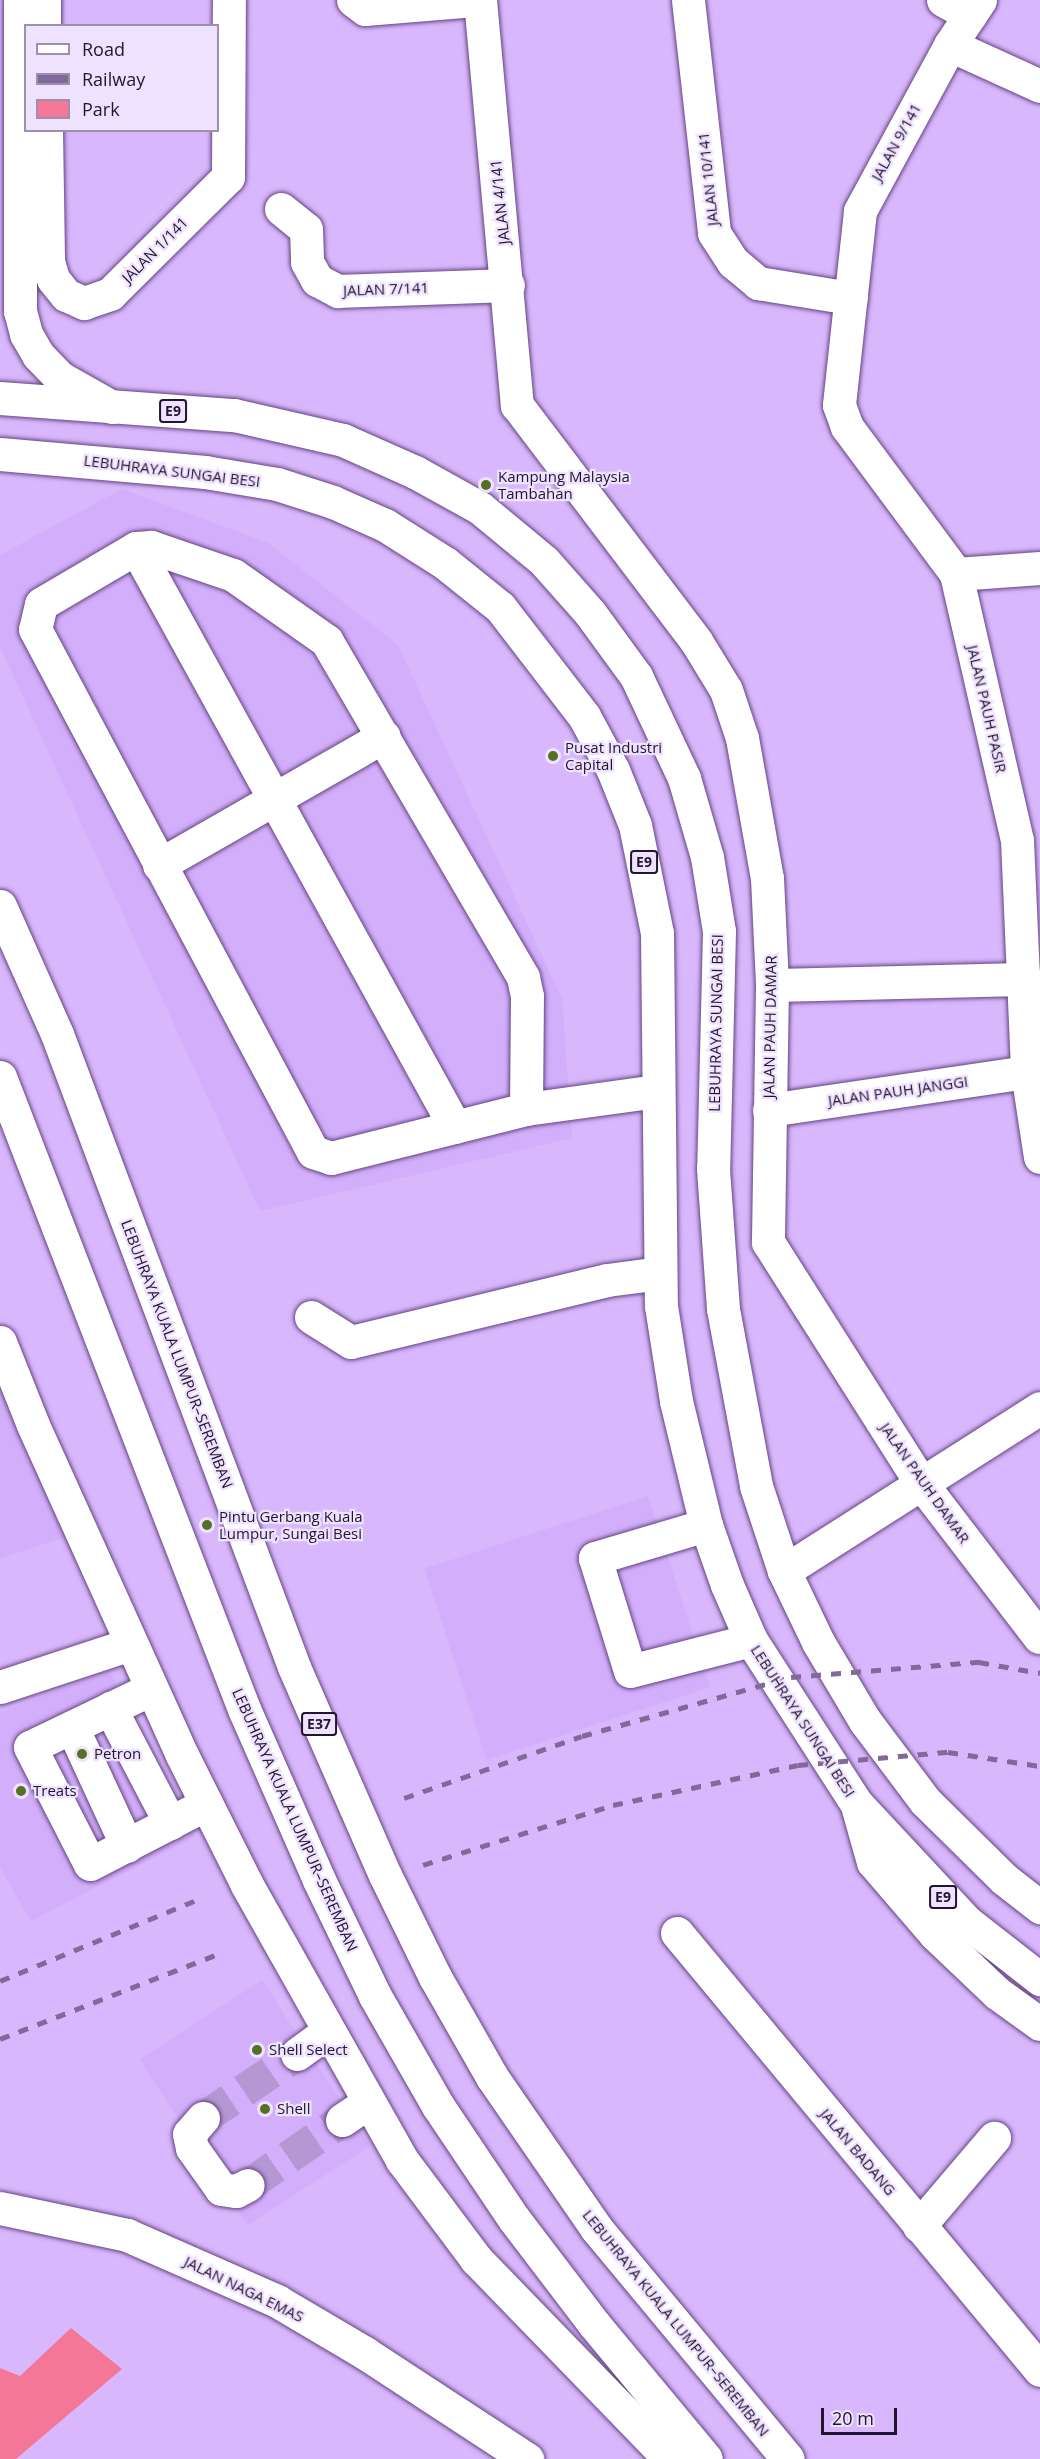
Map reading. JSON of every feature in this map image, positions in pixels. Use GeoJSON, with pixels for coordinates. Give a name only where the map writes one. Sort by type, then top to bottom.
{"type":"FeatureCollection","features":[{"type":"Feature","properties":{"kind":"main road"},"geometry":{"type":"LineString","coordinates":[[20,0],[20,311],[26,334],[38,355],[59,377],[112,407]]}},
{"type":"Feature","properties":{"kind":"main road"},"geometry":{"type":"LineString","coordinates":[[44,0],[44,24]]}},
{"type":"Feature","properties":{"kind":"main road","name":"JALAN 1/141"},"geometry":{"type":"LineString","coordinates":[[46,132],[48,261],[53,279],[66,295],[84,303],[110,294],[228,177],[229,0]]}},
{"type":"Feature","properties":{"kind":"main road"},"geometry":{"type":"LineString","coordinates":[[353,0],[365,9],[475,0]]}},
{"type":"Feature","properties":{"kind":"main road","name":"JALAN 4/141"},"geometry":{"type":"LineString","coordinates":[[480,0],[508,285],[517,405]]}},
{"type":"Feature","properties":{"kind":"main road","name":"JALAN 10/141"},"geometry":{"type":"LineString","coordinates":[[688,0],[714,233],[733,262],[759,283],[851,298]]}},
{"type":"Feature","properties":{"kind":"main road","name":"JALAN 9/141"},"geometry":{"type":"LineString","coordinates":[[851,298],[860,211],[950,45],[964,5]]}},
{"type":"Feature","properties":{"kind":"main road"},"geometry":{"type":"LineString","coordinates":[[950,45],[1040,86]]}},
{"type":"Feature","properties":{"kind":"main road","name":"JALAN 7/141"},"geometry":{"type":"LineString","coordinates":[[281,208],[306,229],[307,262],[317,280],[338,291],[508,285]]}},
{"type":"Feature","properties":{"kind":"main road","name":"JALAN PAUH PASIR"},"geometry":{"type":"LineString","coordinates":[[851,298],[839,405],[847,427],[956,574],[1017,840],[1026,979],[1027,1072],[1040,1157]]}},
{"type":"Feature","properties":{"kind":"main road","name":"LEBUHRAYA SUNGAI BESI"},"geometry":{"type":"LineString","coordinates":[[0,398],[234,415],[289,425],[343,440],[415,472],[480,508],[544,561],[590,613],[636,676],[684,778],[709,868],[719,931],[713,1169],[723,1309],[756,1486],[784,1571],[818,1642],[865,1720],[925,1802],[1004,1879],[1040,1907]]}},
{"type":"Feature","properties":{"kind":"main road","name":"JALAN PAUH DAMAR"},"geometry":{"type":"LineString","coordinates":[[517,405],[696,641],[726,690],[742,738],[767,878],[772,985],[768,1242],[777,1263],[921,1483],[1039,1637]]}},
{"type":"Feature","properties":{"kind":"main road","name":"LEBUHRAYA SUNGAI BESI"},"geometry":{"type":"LineString","coordinates":[[0,454],[205,472],[277,484],[333,502],[385,525],[445,563],[500,607],[584,716],[613,770],[635,825],[657,933],[660,1273],[676,1401],[706,1525],[751,1640],[801,1723],[856,1803],[967,1922],[1040,1979]]}},
{"type":"Feature","properties":{"kind":"main road"},"geometry":{"type":"LineString","coordinates":[[526,1109],[527,996],[523,976],[327,641],[218,567],[152,547],[136,548],[41,604],[35,629],[313,1152],[331,1158],[526,1109],[658,1090]]}},
{"type":"Feature","properties":{"kind":"main road"},"geometry":{"type":"LineString","coordinates":[[136,548],[455,1127]]}},
{"type":"Feature","properties":{"kind":"main road"},"geometry":{"type":"LineString","coordinates":[[956,574],[1040,568]]}},
{"type":"Feature","properties":{"kind":"main road"},"geometry":{"type":"LineString","coordinates":[[159,865],[384,736]]}},
{"type":"Feature","properties":{"kind":"main road","name":"LEBUHRAYA KUALA LUMPUR–SEREMBAN"},"geometry":{"type":"LineString","coordinates":[[0,906],[57,1034],[294,1667],[385,1875],[435,1977],[492,2077],[596,2228],[788,2459]]}},
{"type":"Feature","properties":{"kind":"main road"},"geometry":{"type":"LineString","coordinates":[[772,985],[1026,979]]}},
{"type":"Feature","properties":{"kind":"main road","name":"JALAN PAUH JANGGI"},"geometry":{"type":"LineString","coordinates":[[769,1110],[1027,1072]]}},
{"type":"Feature","properties":{"kind":"main road","name":"LEBUHRAYA KUALA LUMPUR–SEREMBAN"},"geometry":{"type":"LineString","coordinates":[[0,1077],[244,1709],[319,1880],[375,1996],[438,2106],[514,2219],[594,2324],[706,2459]]}},
{"type":"Feature","properties":{"kind":"main road"},"geometry":{"type":"LineString","coordinates":[[311,1317],[351,1342],[607,1280],[660,1273]]}},
{"type":"Feature","properties":{"kind":"main road"},"geometry":{"type":"LineString","coordinates":[[0,1342],[130,1644],[207,1804],[329,2031],[402,2160],[476,2259],[670,2459]]}},
{"type":"Feature","properties":{"kind":"main road"},"geometry":{"type":"LineString","coordinates":[[784,1571],[1040,1408]]}},
{"type":"Feature","properties":{"kind":"main road"},"geometry":{"type":"LineString","coordinates":[[706,1525],[595,1558],[630,1671],[751,1640]]}},
{"type":"Feature","properties":{"kind":"main road"},"geometry":{"type":"LineString","coordinates":[[0,1687],[130,1644]]}},
{"type":"Feature","properties":{"kind":"main road"},"geometry":{"type":"LineString","coordinates":[[151,1689],[30,1747],[90,1864],[207,1804]]}},
{"type":"Feature","properties":{"kind":"main road"},"geometry":{"type":"LineString","coordinates":[[110,1708],[170,1823]]}},
{"type":"Feature","properties":{"kind":"main road"},"geometry":{"type":"LineString","coordinates":[[72,1727],[127,1846]]}},
{"type":"Feature","properties":{"kind":"main road"},"geometry":{"type":"LineString","coordinates":[[856,1803],[873,1862],[934,1934],[997,1993],[1040,2024]]}},
{"type":"Feature","properties":{"kind":"main road","name":"JALAN BADANG"},"geometry":{"type":"LineString","coordinates":[[677,1933],[919,2226],[1039,2366]]}},
{"type":"Feature","properties":{"kind":"main road"},"geometry":{"type":"LineString","coordinates":[[297,2054],[329,2031]]}},
{"type":"Feature","properties":{"kind":"main road"},"geometry":{"type":"LineString","coordinates":[[342,2120],[369,2102]]}},
{"type":"Feature","properties":{"kind":"main road"},"geometry":{"type":"LineString","coordinates":[[203,2118],[189,2134],[192,2148],[221,2189],[236,2191],[248,2185]]}},
{"type":"Feature","properties":{"kind":"main road"},"geometry":{"type":"LineString","coordinates":[[919,2226],[994,2138]]}},
{"type":"Feature","properties":{"kind":"main road","name":"JALAN NAGA EMAS"},"geometry":{"type":"LineString","coordinates":[[0,2208],[127,2235],[277,2301],[365,2353],[527,2459]]}},
{"type":"Feature","properties":{"kind":"shaded area"},"geometry":{"type":"Polygon","coordinates":[[[122,489],[268,543],[398,645],[562,999],[572,1138],[260,1211],[0,647],[0,555],[122,489]]]}},
{"type":"Feature","properties":{"kind":"shaded area"},"geometry":{"type":"Polygon","coordinates":[[[0,1383],[66,1537],[0,1558],[0,1383]]]}},
{"type":"Feature","properties":{"kind":"shaded area"},"geometry":{"type":"Polygon","coordinates":[[[648,1496],[710,1687],[487,1760],[425,1569],[648,1496]]]}},
{"type":"Feature","properties":{"kind":"shaded area"},"geometry":{"type":"Polygon","coordinates":[[[109,1670],[195,1836],[31,1921],[0,1867],[0,1713],[109,1670]]]}},
{"type":"Feature","properties":{"kind":"shaded area"},"geometry":{"type":"Polygon","coordinates":[[[262,1980],[370,2146],[247,2226],[140,2060],[262,1980]]]}},
{"type":"Feature","properties":{"kind":"green space"},"geometry":{"type":"Polygon","coordinates":[[[71,2328],[122,2369],[16,2459],[0,2459],[0,2368],[20,2376],[71,2328]]]}},
{"type":"Feature","properties":{"kind":"tunnel"},"geometry":{"type":"LineString","coordinates":[[203,2118],[297,2054]]}},
{"type":"Feature","properties":{"kind":"tunnel"},"geometry":{"type":"LineString","coordinates":[[248,2185],[342,2120]]}},
{"type":"Feature","properties":{"kind":"railway"},"geometry":{"type":"LineString","coordinates":[[404,1798],[582,1736],[791,1677],[979,1662],[1040,1673]]}},
{"type":"Feature","properties":{"kind":"railway"},"geometry":{"type":"LineString","coordinates":[[423,1865],[613,1805],[798,1765],[948,1752],[1040,1766]]}},
{"type":"Feature","properties":{"kind":"railway"},"geometry":{"type":"LineString","coordinates":[[0,1981],[197,1900]]}},
{"type":"Feature","properties":{"kind":"railway"},"geometry":{"type":"LineString","coordinates":[[0,2039],[221,1953]]}},
{"type":"Feature","properties":{"kind":"place","name":"Kampung Malaysia Tambahan"},"geometry":{"type":"Point","coordinates":[486,485]}},
{"type":"Feature","properties":{"kind":"place","name":"Pusat Industri Capital"},"geometry":{"type":"Point","coordinates":[553,756]}},
{"type":"Feature","properties":{"kind":"place","name":"Pintu Gerbang Kuala Lumpur, Sungai Besi"},"geometry":{"type":"Point","coordinates":[207,1525]}},
{"type":"Feature","properties":{"kind":"place","name":"Petron"},"geometry":{"type":"Point","coordinates":[82,1754]}},
{"type":"Feature","properties":{"kind":"place","name":"Treats"},"geometry":{"type":"Point","coordinates":[21,1791]}},
{"type":"Feature","properties":{"kind":"place","name":"Shell Select"},"geometry":{"type":"Point","coordinates":[257,2050]}},
{"type":"Feature","properties":{"kind":"place","name":"Shell"},"geometry":{"type":"Point","coordinates":[265,2109]}}]}
